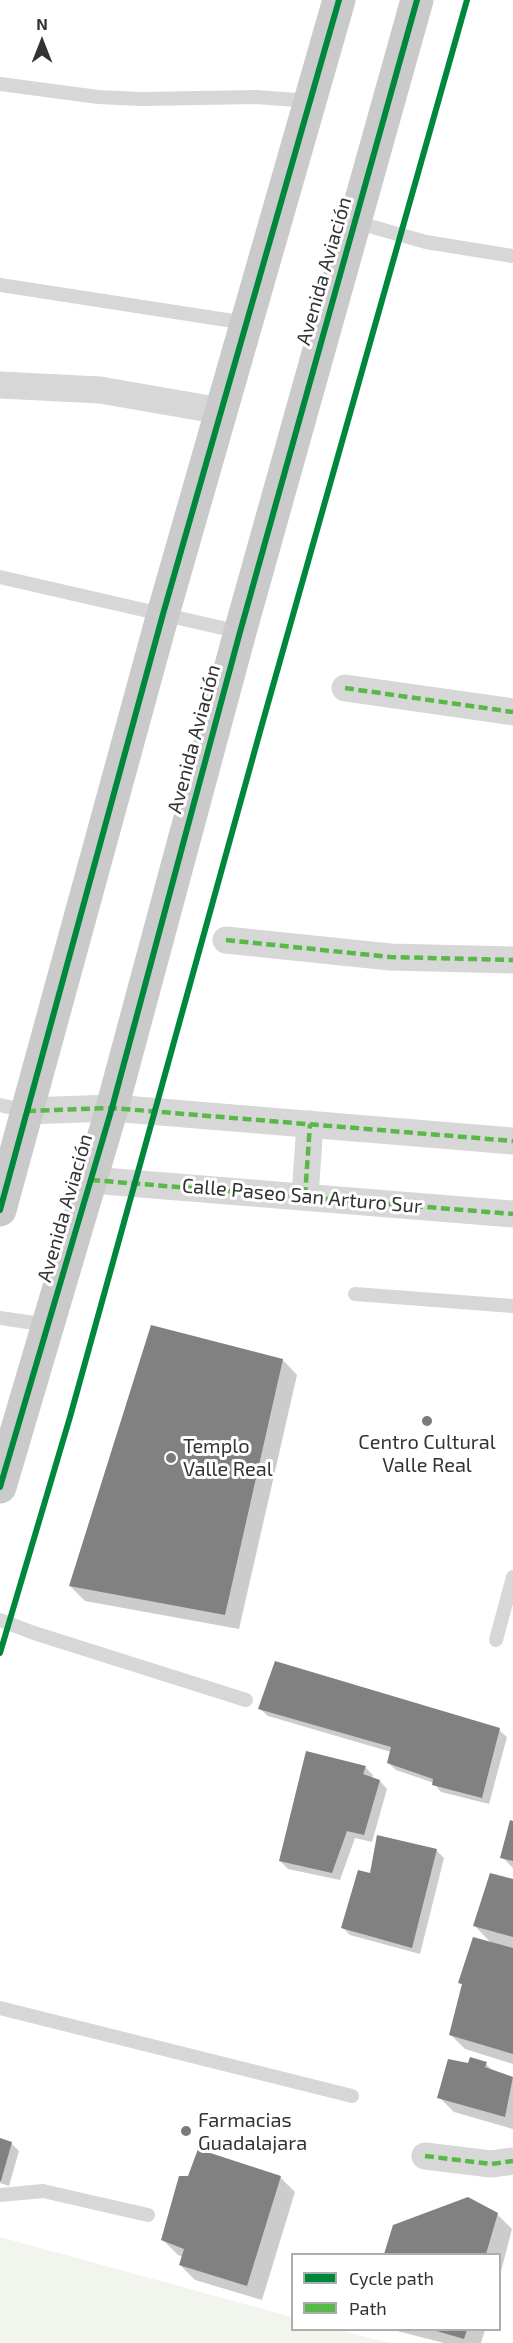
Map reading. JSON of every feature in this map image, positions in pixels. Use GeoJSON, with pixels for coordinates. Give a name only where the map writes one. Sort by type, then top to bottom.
{"type":"FeatureCollection","features":[{"type":"Feature","properties":{"kind":"main road"},"geometry":{"type":"LineString","coordinates":[[0,1210],[14,1108],[163,614],[339,0]]}},
{"type":"Feature","properties":{"kind":"main road","name":"Avenida Aviación"},"geometry":{"type":"LineString","coordinates":[[0,1487],[112,1108],[240,632],[417,0]]}},
{"type":"Feature","properties":{"kind":"street"},"geometry":{"type":"LineString","coordinates":[[0,385],[99,390],[221,411]]}},
{"type":"Feature","properties":{"kind":"street"},"geometry":{"type":"LineString","coordinates":[[345,688],[513,712]]}},
{"type":"Feature","properties":{"kind":"street"},"geometry":{"type":"LineString","coordinates":[[226,940],[390,957],[513,960]]}},
{"type":"Feature","properties":{"kind":"street"},"geometry":{"type":"LineString","coordinates":[[14,1108],[112,1108],[513,1141]]}},
{"type":"Feature","properties":{"kind":"street"},"geometry":{"type":"LineString","coordinates":[[305,1196],[310,1124]]}},
{"type":"Feature","properties":{"kind":"street","name":"Calle Paseo San Arturo Sur"},"geometry":{"type":"LineString","coordinates":[[91,1180],[513,1214]]}},
{"type":"Feature","properties":{"kind":"street"},"geometry":{"type":"LineString","coordinates":[[425,2156],[491,2164],[513,2161]]}},
{"type":"Feature","properties":{"kind":"lane"},"geometry":{"type":"LineString","coordinates":[[0,84],[98,97],[142,99],[256,97],[310,101]]}},
{"type":"Feature","properties":{"kind":"lane"},"geometry":{"type":"LineString","coordinates":[[355,222],[426,242],[513,256]]}},
{"type":"Feature","properties":{"kind":"lane"},"geometry":{"type":"LineString","coordinates":[[0,285],[246,323]]}},
{"type":"Feature","properties":{"kind":"lane"},"geometry":{"type":"LineString","coordinates":[[0,577],[240,632]]}},
{"type":"Feature","properties":{"kind":"lane"},"geometry":{"type":"LineString","coordinates":[[355,1294],[513,1306]]}},
{"type":"Feature","properties":{"kind":"lane"},"geometry":{"type":"LineString","coordinates":[[0,1318],[48,1325]]}},
{"type":"Feature","properties":{"kind":"lane"},"geometry":{"type":"LineString","coordinates":[[496,1640],[513,1576]]}},
{"type":"Feature","properties":{"kind":"lane"},"geometry":{"type":"LineString","coordinates":[[0,1620],[34,1633],[246,1700]]}},
{"type":"Feature","properties":{"kind":"lane"},"geometry":{"type":"LineString","coordinates":[[0,2008],[352,2096]]}},
{"type":"Feature","properties":{"kind":"lane"},"geometry":{"type":"LineString","coordinates":[[0,2195],[43,2191],[148,2215]]}},
{"type":"Feature","properties":{"kind":"shaded area"},"geometry":{"type":"Polygon","coordinates":[[[0,2237],[291,2317],[291,2331],[343,2331],[390,2343],[0,2343],[0,2237]]]}},
{"type":"Feature","properties":{"kind":"building"},"geometry":{"type":"Polygon","coordinates":[[[151,1325],[283,1359],[225,1615],[69,1586],[151,1325]]]}},
{"type":"Feature","properties":{"kind":"building"},"geometry":{"type":"Polygon","coordinates":[[[275,1661],[500,1728],[482,1798],[432,1785],[433,1779],[387,1763],[391,1747],[258,1709],[275,1661]]]}},
{"type":"Feature","properties":{"kind":"building"},"geometry":{"type":"Polygon","coordinates":[[[306,1751],[366,1766],[363,1774],[380,1780],[364,1835],[347,1831],[332,1873],[279,1861],[306,1751]]]}},
{"type":"Feature","properties":{"kind":"building"},"geometry":{"type":"Polygon","coordinates":[[[510,1820],[513,1821],[513,1861],[500,1858],[510,1820]]]}},
{"type":"Feature","properties":{"kind":"building"},"geometry":{"type":"Polygon","coordinates":[[[377,1835],[437,1849],[412,1948],[341,1928],[358,1870],[370,1873],[377,1835]]]}},
{"type":"Feature","properties":{"kind":"building"},"geometry":{"type":"Polygon","coordinates":[[[490,1873],[513,1879],[513,1937],[473,1926],[490,1873]]]}},
{"type":"Feature","properties":{"kind":"building"},"geometry":{"type":"Polygon","coordinates":[[[473,1937],[513,1948],[513,2054],[449,2035],[462,1984],[458,1983],[473,1937]]]}},
{"type":"Feature","properties":{"kind":"building"},"geometry":{"type":"Polygon","coordinates":[[[470,2057],[487,2062],[485,2067],[513,2077],[505,2117],[437,2098],[448,2059],[468,2063],[470,2057]]]}},
{"type":"Feature","properties":{"kind":"building"},"geometry":{"type":"Polygon","coordinates":[[[0,2138],[12,2142],[1,2181],[0,2181],[0,2138]]]}},
{"type":"Feature","properties":{"kind":"building"},"geometry":{"type":"Polygon","coordinates":[[[198,2149],[281,2176],[247,2286],[179,2265],[184,2249],[161,2240],[179,2176],[188,2176],[198,2149]]]}},
{"type":"Feature","properties":{"kind":"building"},"geometry":{"type":"Polygon","coordinates":[[[468,2197],[498,2213],[486,2253],[384,2253],[393,2225],[468,2197]]]}},
{"type":"Feature","properties":{"kind":"building"},"geometry":{"type":"Polygon","coordinates":[[[436,2331],[467,2331],[464,2339],[436,2331]]]}},
{"type":"Feature","properties":{"kind":"marked path"},"geometry":{"type":"LineString","coordinates":[[345,688],[513,712]]}},
{"type":"Feature","properties":{"kind":"marked path"},"geometry":{"type":"LineString","coordinates":[[226,940],[390,957],[513,960]]}},
{"type":"Feature","properties":{"kind":"marked path"},"geometry":{"type":"LineString","coordinates":[[27,1111],[112,1108],[513,1141]]}},
{"type":"Feature","properties":{"kind":"marked path"},"geometry":{"type":"LineString","coordinates":[[305,1196],[310,1124]]}},
{"type":"Feature","properties":{"kind":"marked path"},"geometry":{"type":"LineString","coordinates":[[91,1180],[513,1214]]}},
{"type":"Feature","properties":{"kind":"marked path"},"geometry":{"type":"LineString","coordinates":[[425,2156],[491,2164],[513,2161]]}},
{"type":"Feature","properties":{"kind":"cycle path"},"geometry":{"type":"LineString","coordinates":[[0,1210],[163,614],[339,0]]}},
{"type":"Feature","properties":{"kind":"cycle path"},"geometry":{"type":"LineString","coordinates":[[0,1487],[112,1108],[240,632],[417,0]]}},
{"type":"Feature","properties":{"kind":"cycle path"},"geometry":{"type":"LineString","coordinates":[[0,1653],[70,1417],[261,728],[467,0]]}},
{"type":"Feature","properties":{"kind":"place","name":"Centro Cultural Valle Real"},"geometry":{"type":"Point","coordinates":[427,1421]}},
{"type":"Feature","properties":{"kind":"place","name":"Templo Valle Real"},"geometry":{"type":"Point","coordinates":[171,1458]}},
{"type":"Feature","properties":{"kind":"place","name":"Farmacias Guadalajara"},"geometry":{"type":"Point","coordinates":[186,2131]}}]}
